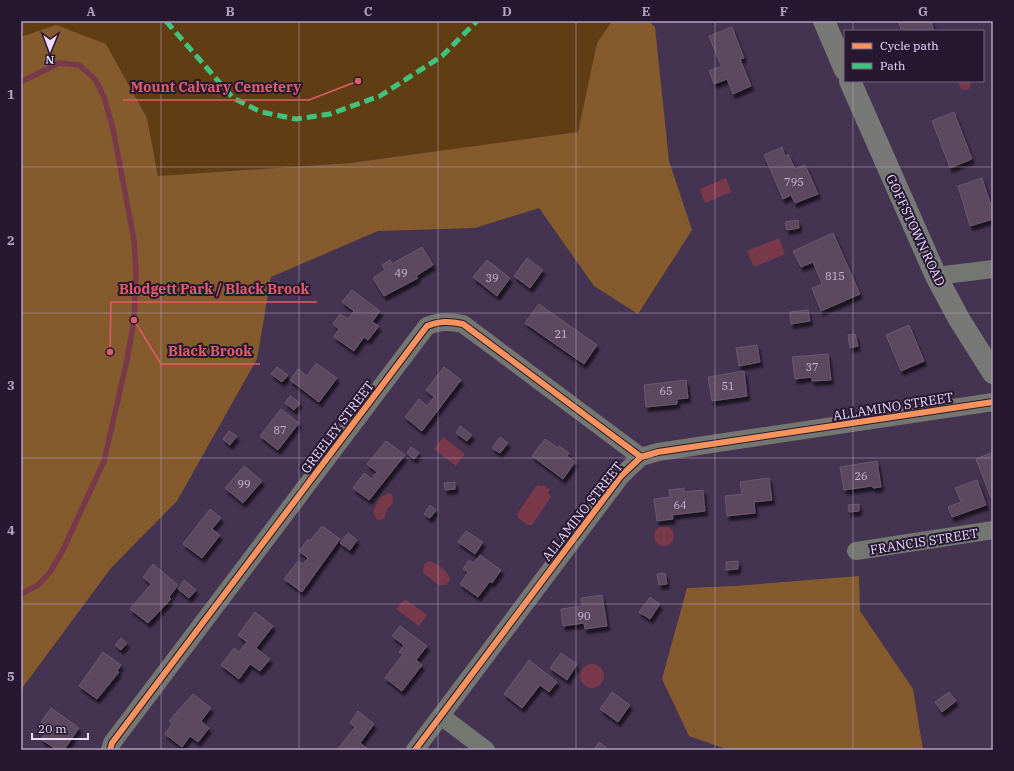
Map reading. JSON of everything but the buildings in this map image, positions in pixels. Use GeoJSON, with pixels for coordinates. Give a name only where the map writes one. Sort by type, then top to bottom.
{"type":"FeatureCollection","features":[{"type":"Feature","properties":{"kind":"main road"},"geometry":{"type":"LineString","coordinates":[[824,21],[844,68]]}},
{"type":"Feature","properties":{"kind":"main road","name":"GOFFSTOWN ROAD"},"geometry":{"type":"LineString","coordinates":[[850,82],[936,276],[959,319],[993,373]]}},
{"type":"Feature","properties":{"kind":"street"},"geometry":{"type":"LineString","coordinates":[[936,276],[993,269]]}},
{"type":"Feature","properties":{"kind":"street","name":"GREELEY STREET"},"geometry":{"type":"LineString","coordinates":[[110,750],[112,743],[427,326],[438,322],[451,321],[463,324],[641,457]]}},
{"type":"Feature","properties":{"kind":"street","name":"ALLAMINO STREET"},"geometry":{"type":"LineString","coordinates":[[415,750],[621,476],[641,457],[658,452],[993,402]]}},
{"type":"Feature","properties":{"kind":"street","name":"FRANCIS STREET"},"geometry":{"type":"LineString","coordinates":[[856,551],[993,530]]}},
{"type":"Feature","properties":{"kind":"street"},"geometry":{"type":"LineString","coordinates":[[441,716],[486,750]]}},
{"type":"Feature","properties":{"kind":"shaded area"},"geometry":{"type":"Polygon","coordinates":[[[21,21],[612,21],[597,43],[578,132],[350,163],[158,176],[147,118],[106,44],[65,29],[118,561],[21,664],[21,21]]]}},
{"type":"Feature","properties":{"kind":"shaded area"},"geometry":{"type":"Polygon","coordinates":[[[612,21],[649,21],[655,27],[669,161],[692,230],[638,314],[594,286],[539,208],[475,228],[378,231],[271,277],[257,359],[177,501],[111,568],[23,687],[21,701],[21,37],[56,25],[106,44],[147,118],[158,176],[350,163],[578,132],[597,43],[612,21]]]}},
{"type":"Feature","properties":{"kind":"shaded area"},"geometry":{"type":"Polygon","coordinates":[[[958,82],[971,82],[970,88],[966,90],[961,89],[958,82]]]}},
{"type":"Feature","properties":{"kind":"shaded area"},"geometry":{"type":"Polygon","coordinates":[[[726,178],[731,192],[705,203],[700,189],[726,178]]]}},
{"type":"Feature","properties":{"kind":"shaded area"},"geometry":{"type":"Polygon","coordinates":[[[779,238],[785,254],[754,267],[747,251],[779,238]]]}},
{"type":"Feature","properties":{"kind":"shaded area"},"geometry":{"type":"Polygon","coordinates":[[[443,437],[465,454],[456,466],[434,449],[443,437]]]}},
{"type":"Feature","properties":{"kind":"shaded area"},"geometry":{"type":"Polygon","coordinates":[[[539,485],[541,487],[543,485],[550,490],[548,492],[551,497],[532,525],[528,525],[518,518],[517,514],[536,486],[539,485]]]}},
{"type":"Feature","properties":{"kind":"shaded area"},"geometry":{"type":"Polygon","coordinates":[[[389,493],[392,494],[393,503],[387,510],[384,519],[377,520],[373,512],[380,497],[389,493]]]}},
{"type":"Feature","properties":{"kind":"shaded area"},"geometry":{"type":"Polygon","coordinates":[[[664,526],[671,529],[674,536],[671,543],[664,546],[657,543],[654,536],[657,529],[664,526]]]}},
{"type":"Feature","properties":{"kind":"shaded area"},"geometry":{"type":"Polygon","coordinates":[[[429,561],[439,565],[448,574],[450,580],[446,585],[439,585],[423,573],[424,564],[429,561]]]}},
{"type":"Feature","properties":{"kind":"shaded area"},"geometry":{"type":"Polygon","coordinates":[[[859,576],[860,611],[913,689],[923,750],[729,750],[689,736],[662,679],[687,588],[735,586],[859,576]]]}},
{"type":"Feature","properties":{"kind":"shaded area"},"geometry":{"type":"Polygon","coordinates":[[[405,599],[427,615],[419,626],[396,609],[405,599]]]}},
{"type":"Feature","properties":{"kind":"shaded area"},"geometry":{"type":"Polygon","coordinates":[[[592,664],[600,668],[604,676],[600,684],[592,688],[584,684],[580,676],[584,668],[592,664]]]}},
{"type":"Feature","properties":{"kind":"waterway"},"geometry":{"type":"LineString","coordinates":[[21,82],[59,63],[79,65],[95,79],[104,97],[113,129],[134,240],[136,272],[134,320],[127,360],[104,461],[62,552],[50,572],[38,585],[21,594]]}},
{"type":"Feature","properties":{"kind":"marked path"},"geometry":{"type":"LineString","coordinates":[[166,21],[233,98],[261,112],[296,119],[330,114],[380,96],[442,56],[477,21]]}},
{"type":"Feature","properties":{"kind":"cycle path"},"geometry":{"type":"LineString","coordinates":[[110,750],[112,743],[427,326],[445,322],[463,324],[641,457]]}},
{"type":"Feature","properties":{"kind":"cycle path"},"geometry":{"type":"LineString","coordinates":[[415,750],[621,476],[641,457],[658,452],[993,402]]}},
{"type":"Feature","properties":{"kind":"place","name":"Mount Calvary Cemetery"},"geometry":{"type":"Point","coordinates":[358,81]}},
{"type":"Feature","properties":{"kind":"place","name":"Black Brook"},"geometry":{"type":"Point","coordinates":[134,320]}},
{"type":"Feature","properties":{"kind":"place","name":"Blodgett Park / Black Brook"},"geometry":{"type":"Point","coordinates":[110,352]}}]}
